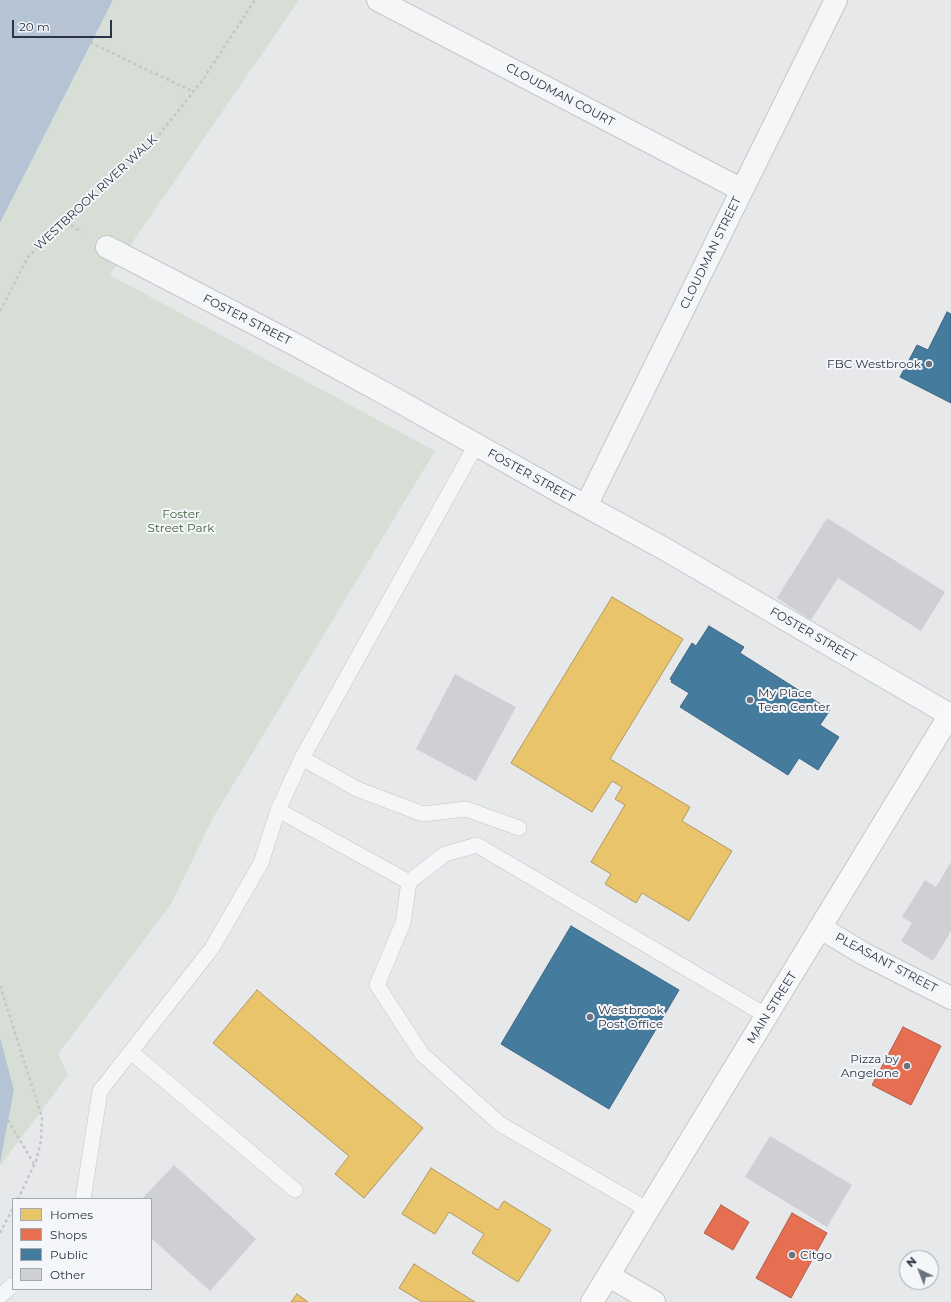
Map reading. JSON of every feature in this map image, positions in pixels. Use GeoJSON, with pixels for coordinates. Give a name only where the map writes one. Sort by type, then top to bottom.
{"type":"FeatureCollection","features":[{"type":"Feature","properties":{"kind":"main road","name":"MAIN STREET"},"geometry":{"type":"LineString","coordinates":[[592,1302],[950,714]]}},
{"type":"Feature","properties":{"kind":"main road"},"geometry":{"type":"LineString","coordinates":[[609,1276],[654,1302]]}},
{"type":"Feature","properties":{"kind":"street","name":"CLOUDMAN COURT"},"geometry":{"type":"LineString","coordinates":[[378,0],[742,190]]}},
{"type":"Feature","properties":{"kind":"street","name":"CLOUDMAN STREET"},"geometry":{"type":"LineString","coordinates":[[586,506],[836,0]]}},
{"type":"Feature","properties":{"kind":"street","name":"FOSTER STREET"},"geometry":{"type":"LineString","coordinates":[[107,248],[302,349],[663,548],[950,714]]}},
{"type":"Feature","properties":{"kind":"street","name":"PLEASANT STREET"},"geometry":{"type":"LineString","coordinates":[[821,928],[864,954],[951,998]]}},
{"type":"Feature","properties":{"kind":"lane"},"geometry":{"type":"LineString","coordinates":[[83,1198],[100,1091],[212,948],[262,863],[278,810],[302,758],[476,445]]}},
{"type":"Feature","properties":{"kind":"lane"},"geometry":{"type":"LineString","coordinates":[[302,758],[357,789],[423,814],[466,809],[519,828]]}},
{"type":"Feature","properties":{"kind":"lane"},"geometry":{"type":"LineString","coordinates":[[278,810],[409,882]]}},
{"type":"Feature","properties":{"kind":"lane"},"geometry":{"type":"LineString","coordinates":[[648,1210],[500,1124],[422,1054],[377,985],[403,923],[409,882],[445,854],[477,845],[767,1016]]}},
{"type":"Feature","properties":{"kind":"lane"},"geometry":{"type":"LineString","coordinates":[[130,1052],[294,1190]]}},
{"type":"Feature","properties":{"kind":"lane"},"geometry":{"type":"LineString","coordinates":[[0,1296],[12,1286]]}},
{"type":"Feature","properties":{"kind":"path","name":"WESTBROOK RIVER WALK"},"geometry":{"type":"LineString","coordinates":[[0,311],[28,257],[155,140],[204,78],[255,0]]}},
{"type":"Feature","properties":{"kind":"path"},"geometry":{"type":"LineString","coordinates":[[47,22],[194,92]]}},
{"type":"Feature","properties":{"kind":"path"},"geometry":{"type":"LineString","coordinates":[[0,986],[42,1117],[41,1141],[34,1164],[18,1198]]}},
{"type":"Feature","properties":{"kind":"path"},"geometry":{"type":"LineString","coordinates":[[8,1120],[34,1164]]}},
{"type":"Feature","properties":{"kind":"path"},"geometry":{"type":"LineString","coordinates":[[0,1233],[12,1210]]}},
{"type":"Feature","properties":{"kind":"green space","name":"Foster Street Park"},"geometry":{"type":"Polygon","coordinates":[[[113,0],[299,0],[110,275],[435,451],[213,818],[171,904],[58,1054],[68,1075],[0,1166],[14,1090],[0,1037],[0,223],[113,0]]]}},
{"type":"Feature","properties":{"kind":"water"},"geometry":{"type":"Polygon","coordinates":[[[0,0],[113,0],[0,223],[0,0]]]}},
{"type":"Feature","properties":{"kind":"water"},"geometry":{"type":"Polygon","coordinates":[[[0,1037],[14,1090],[0,1164],[0,1037]]]}},
{"type":"Feature","properties":{"kind":"building: Homes"},"geometry":{"type":"Polygon","coordinates":[[[612,597],[683,639],[610,759],[690,807],[682,821],[732,851],[689,921],[642,893],[636,903],[605,884],[611,874],[591,862],[625,805],[615,799],[622,787],[612,781],[592,812],[511,763],[612,597]]]}},
{"type":"Feature","properties":{"kind":"building: Homes"},"geometry":{"type":"Polygon","coordinates":[[[257,990],[423,1128],[364,1198],[335,1174],[349,1156],[213,1043],[257,990]]]}},
{"type":"Feature","properties":{"kind":"building: Homes"},"geometry":{"type":"Polygon","coordinates":[[[431,1168],[498,1210],[504,1201],[551,1230],[518,1282],[472,1253],[484,1234],[449,1212],[435,1234],[402,1214],[431,1168]]]}},
{"type":"Feature","properties":{"kind":"building: Homes"},"geometry":{"type":"Polygon","coordinates":[[[414,1264],[475,1302],[422,1302],[399,1288],[414,1264]]]}},
{"type":"Feature","properties":{"kind":"building: Homes"},"geometry":{"type":"Polygon","coordinates":[[[297,1294],[308,1302],[291,1302],[297,1294]]]}},
{"type":"Feature","properties":{"kind":"building: Shops","name":"Pizza by Angelone"},"geometry":{"type":"Polygon","coordinates":[[[903,1027],[941,1046],[911,1105],[872,1085],[903,1027]]]}},
{"type":"Feature","properties":{"kind":"building: Shops"},"geometry":{"type":"Polygon","coordinates":[[[721,1205],[749,1222],[733,1250],[704,1233],[721,1205]]]}},
{"type":"Feature","properties":{"kind":"building: Shops","name":"Citgo"},"geometry":{"type":"Polygon","coordinates":[[[792,1213],[827,1233],[791,1298],[756,1278],[792,1213]]]}},
{"type":"Feature","properties":{"kind":"building: Public","name":"FBC Westbrook"},"geometry":{"type":"Polygon","coordinates":[[[947,312],[951,314],[951,403],[900,377],[917,345],[928,350],[947,312]]]}},
{"type":"Feature","properties":{"kind":"building: Public","name":"My Place Teen Center"},"geometry":{"type":"Polygon","coordinates":[[[709,626],[744,647],[740,653],[830,710],[820,725],[839,737],[818,770],[799,758],[788,775],[680,707],[689,693],[671,682],[672,680],[670,679],[692,643],[696,646],[709,626]]]}},
{"type":"Feature","properties":{"kind":"building: Public","name":"Westbrook Post Office"},"geometry":{"type":"Polygon","coordinates":[[[571,926],[679,990],[609,1109],[501,1044],[571,926]]]}},
{"type":"Feature","properties":{"kind":"building: Other"},"geometry":{"type":"Polygon","coordinates":[[[827,518],[945,592],[921,631],[838,578],[811,620],[777,598],[827,518]]]}},
{"type":"Feature","properties":{"kind":"building: Other"},"geometry":{"type":"Polygon","coordinates":[[[455,674],[516,707],[476,781],[416,749],[455,674]]]}},
{"type":"Feature","properties":{"kind":"building: Other"},"geometry":{"type":"Polygon","coordinates":[[[951,862],[951,931],[933,961],[901,941],[912,923],[902,917],[925,880],[936,887],[951,862]]]}},
{"type":"Feature","properties":{"kind":"building: Other"},"geometry":{"type":"Polygon","coordinates":[[[770,1136],[852,1185],[827,1227],[745,1177],[770,1136]]]}},
{"type":"Feature","properties":{"kind":"building: Other"},"geometry":{"type":"Polygon","coordinates":[[[174,1165],[256,1239],[210,1291],[152,1239],[152,1198],[143,1198],[174,1165]]]}},
{"type":"Feature","properties":{"kind":"place","name":"FBC Westbrook"},"geometry":{"type":"Point","coordinates":[929,364]}},
{"type":"Feature","properties":{"kind":"place","name":"My Place Teen Center"},"geometry":{"type":"Point","coordinates":[750,700]}},
{"type":"Feature","properties":{"kind":"place","name":"Westbrook Post Office"},"geometry":{"type":"Point","coordinates":[590,1017]}},
{"type":"Feature","properties":{"kind":"place","name":"Pizza by Angelone"},"geometry":{"type":"Point","coordinates":[907,1066]}},
{"type":"Feature","properties":{"kind":"place","name":"Citgo"},"geometry":{"type":"Point","coordinates":[792,1255]}}]}
